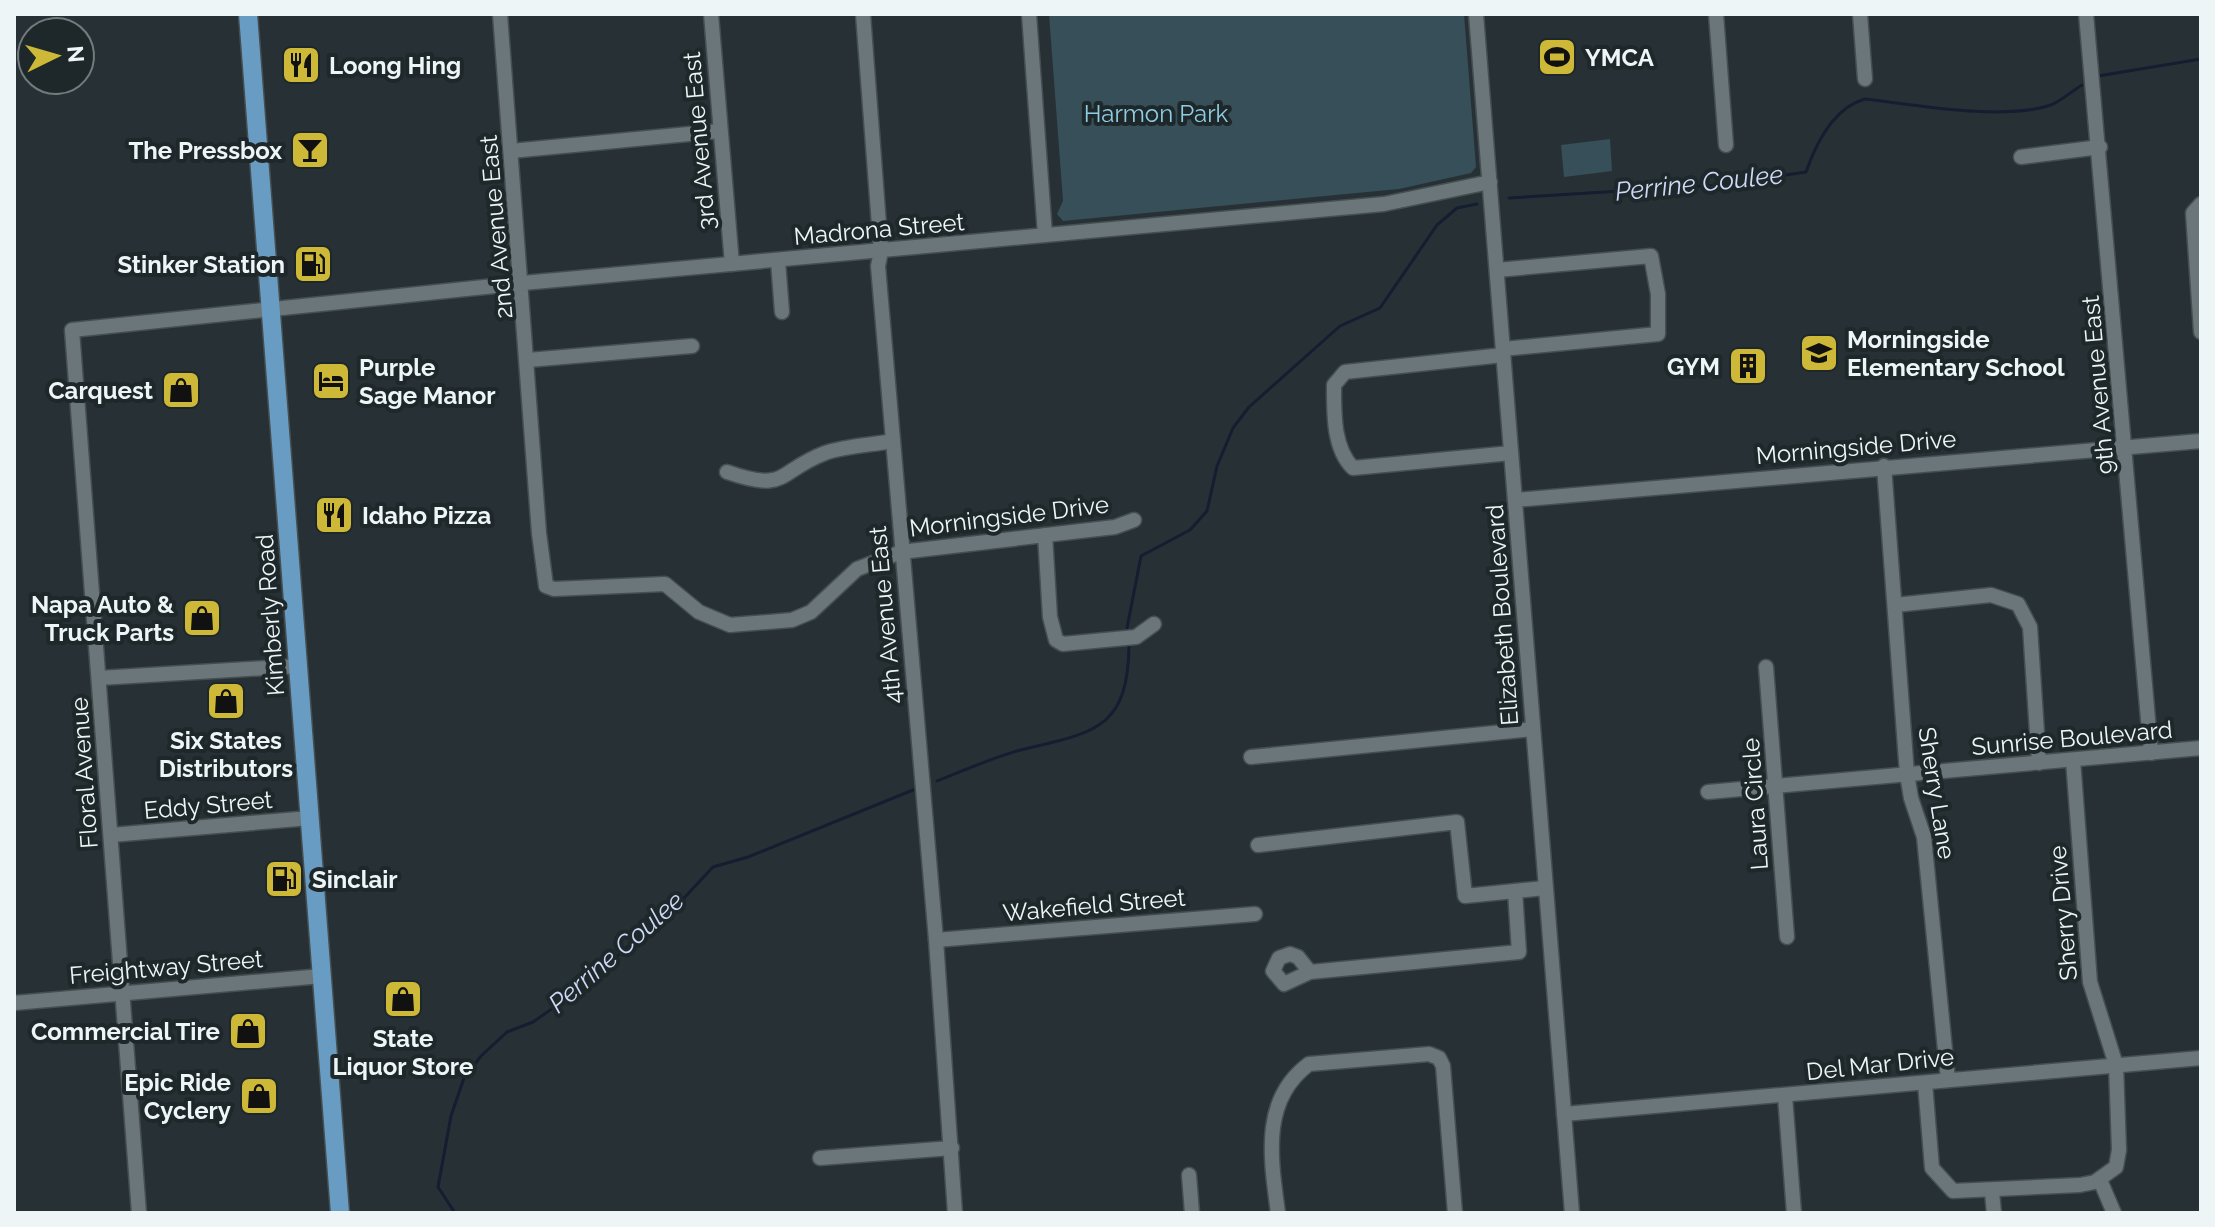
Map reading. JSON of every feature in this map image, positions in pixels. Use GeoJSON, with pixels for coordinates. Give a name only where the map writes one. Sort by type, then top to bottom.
{"type":"FeatureCollection","features":[{"type":"Feature","properties":{"kind":"main road","name":"Kimberly Road"},"geometry":{"type":"LineString","coordinates":[[248,14],[340,1213]]}},
{"type":"Feature","properties":{"kind":"street","name":"2nd Avenue East"},"geometry":{"type":"LineString","coordinates":[[500,14],[523,283],[539,533]]}},
{"type":"Feature","properties":{"kind":"street","name":"3rd Avenue East"},"geometry":{"type":"LineString","coordinates":[[711,14],[732,264]]}},
{"type":"Feature","properties":{"kind":"street","name":"4th Avenue East"},"geometry":{"type":"LineString","coordinates":[[863,14],[881,251],[878,266],[936,940],[955,1213]]}},
{"type":"Feature","properties":{"kind":"street"},"geometry":{"type":"LineString","coordinates":[[1029,14],[1045,235]]}},
{"type":"Feature","properties":{"kind":"street","name":"Elizabeth Boulevard"},"geometry":{"type":"LineString","coordinates":[[1476,14],[1572,1213]]}},
{"type":"Feature","properties":{"kind":"street"},"geometry":{"type":"LineString","coordinates":[[1716,14],[1726,145]]}},
{"type":"Feature","properties":{"kind":"street"},"geometry":{"type":"LineString","coordinates":[[1860,14],[1865,79]]}},
{"type":"Feature","properties":{"kind":"street","name":"9th Avenue East"},"geometry":{"type":"LineString","coordinates":[[2086,14],[2151,753]]}},
{"type":"Feature","properties":{"kind":"street"},"geometry":{"type":"LineString","coordinates":[[511,151],[720,131]]}},
{"type":"Feature","properties":{"kind":"street"},"geometry":{"type":"LineString","coordinates":[[2021,157],[2100,147]]}},
{"type":"Feature","properties":{"kind":"street","name":"Madrona Street"},"geometry":{"type":"LineString","coordinates":[[72,330],[523,283],[1384,204],[1490,182]]}},
{"type":"Feature","properties":{"kind":"street"},"geometry":{"type":"LineString","coordinates":[[2201,204],[2193,213],[2201,332]]}},
{"type":"Feature","properties":{"kind":"street"},"geometry":{"type":"LineString","coordinates":[[1497,270],[1651,256],[1658,294],[1658,334],[1345,372],[1334,385],[1334,411],[1342,457],[1353,468],[1511,453]]}},
{"type":"Feature","properties":{"kind":"street"},"geometry":{"type":"LineString","coordinates":[[778,261],[782,312]]}},
{"type":"Feature","properties":{"kind":"street","name":"Floral Avenue"},"geometry":{"type":"LineString","coordinates":[[72,330],[139,1213]]}},
{"type":"Feature","properties":{"kind":"street"},"geometry":{"type":"LineString","coordinates":[[528,360],[692,346]]}},
{"type":"Feature","properties":{"kind":"street"},"geometry":{"type":"LineString","coordinates":[[727,472],[757,482],[772,482],[826,453],[893,441]]}},
{"type":"Feature","properties":{"kind":"street","name":"Morningside Drive"},"geometry":{"type":"LineString","coordinates":[[1515,500],[2201,441]]}},
{"type":"Feature","properties":{"kind":"street","name":"Sherry Lane"},"geometry":{"type":"LineString","coordinates":[[1884,466],[1907,774],[1924,837],[1948,1080]]}},
{"type":"Feature","properties":{"kind":"street","name":"Morningside Drive"},"geometry":{"type":"LineString","coordinates":[[539,533],[546,586],[554,589],[665,584],[699,612],[730,625],[792,620],[811,612],[857,569],[901,552],[1115,527],[1134,520]]}},
{"type":"Feature","properties":{"kind":"street"},"geometry":{"type":"LineString","coordinates":[[1045,535],[1050,617],[1056,640],[1063,644],[1136,637],[1154,624]]}},
{"type":"Feature","properties":{"kind":"street"},"geometry":{"type":"LineString","coordinates":[[1895,605],[1991,595],[2018,604],[2030,627],[2039,763]]}},
{"type":"Feature","properties":{"kind":"street"},"geometry":{"type":"LineString","coordinates":[[99,678],[298,666]]}},
{"type":"Feature","properties":{"kind":"street","name":"Laura Circle"},"geometry":{"type":"LineString","coordinates":[[1766,667],[1787,937]]}},
{"type":"Feature","properties":{"kind":"street"},"geometry":{"type":"LineString","coordinates":[[1251,757],[1533,729]]}},
{"type":"Feature","properties":{"kind":"street","name":"Sunrise Boulevard"},"geometry":{"type":"LineString","coordinates":[[1708,792],[2201,748]]}},
{"type":"Feature","properties":{"kind":"street","name":"Sherry Drive"},"geometry":{"type":"LineString","coordinates":[[2073,760],[2090,982],[2116,1065],[2119,1150],[2116,1167],[2100,1180]]}},
{"type":"Feature","properties":{"kind":"street","name":"Eddy Street"},"geometry":{"type":"LineString","coordinates":[[111,835],[310,818]]}},
{"type":"Feature","properties":{"kind":"street"},"geometry":{"type":"LineString","coordinates":[[1258,845],[1457,822],[1465,896],[1545,888]]}},
{"type":"Feature","properties":{"kind":"street"},"geometry":{"type":"LineString","coordinates":[[1310,972],[1519,952],[1515,891]]}},
{"type":"Feature","properties":{"kind":"street","name":"Wakefield Street"},"geometry":{"type":"LineString","coordinates":[[936,940],[1255,914]]}},
{"type":"Feature","properties":{"kind":"street","name":"Freightway Street"},"geometry":{"type":"LineString","coordinates":[[14,1003],[322,976]]}},
{"type":"Feature","properties":{"kind":"street"},"geometry":{"type":"LineString","coordinates":[[1278,1213],[1270,1123],[1285,1089],[1298,1073],[1309,1064],[1429,1054],[1439,1058],[1443,1066],[1455,1213]]}},
{"type":"Feature","properties":{"kind":"street","name":"Del Mar Drive"},"geometry":{"type":"LineString","coordinates":[[1564,1114],[2201,1058]]}},
{"type":"Feature","properties":{"kind":"street"},"geometry":{"type":"LineString","coordinates":[[1925,1083],[1932,1168],[1953,1191],[1992,1192],[2100,1180],[2114,1213]]}},
{"type":"Feature","properties":{"kind":"street"},"geometry":{"type":"LineString","coordinates":[[1785,1096],[1794,1213]]}},
{"type":"Feature","properties":{"kind":"street"},"geometry":{"type":"LineString","coordinates":[[820,1158],[952,1148]]}},
{"type":"Feature","properties":{"kind":"street"},"geometry":{"type":"LineString","coordinates":[[1189,1175],[1192,1213]]}},
{"type":"Feature","properties":{"kind":"street"},"geometry":{"type":"LineString","coordinates":[[1992,1192],[1994,1213]]}},
{"type":"Feature","properties":{"kind":"green space","name":"Harmon Park"},"geometry":{"type":"Polygon","coordinates":[[[1049,14],[1464,14],[1476,167],[1471,173],[1399,189],[1063,221],[1057,214],[1063,201],[1049,14]]]}},
{"type":"Feature","properties":{"kind":"green space"},"geometry":{"type":"Polygon","coordinates":[[[1610,139],[1612,171],[1564,177],[1561,145],[1610,139]]]}},
{"type":"Feature","properties":{"kind":"waterway","name":"Perrine Coulee"},"geometry":{"type":"LineString","coordinates":[[2098,76],[2201,59]]}},
{"type":"Feature","properties":{"kind":"waterway","name":"Perrine Coulee"},"geometry":{"type":"LineString","coordinates":[[1509,198],[1718,185],[1806,172],[1815,150],[1835,118],[1865,99],[1959,110],[2009,112],[2051,105],[2082,85]]}},
{"type":"Feature","properties":{"kind":"waterway","name":"Perrine Coulee"},"geometry":{"type":"LineString","coordinates":[[1127,628],[1141,556],[1190,530],[1207,511],[1217,466],[1233,428],[1249,407],[1340,326],[1380,308],[1437,225],[1457,208],[1477,204]]}},
{"type":"Feature","properties":{"kind":"waterway","name":"Perrine Coulee"},"geometry":{"type":"LineString","coordinates":[[937,781],[1003,755],[1088,731],[1103,722],[1122,694],[1129,645]]}},
{"type":"Feature","properties":{"kind":"waterway","name":"Perrine Coulee"},"geometry":{"type":"LineString","coordinates":[[455,1213],[438,1187],[451,1116],[464,1078],[481,1056],[507,1032],[533,1022],[576,992],[685,897],[713,867],[748,857],[913,790]]}},
{"type":"Feature","properties":{"kind":"place","name":"YMCA"},"geometry":{"type":"Point","coordinates":[1557,57]}},
{"type":"Feature","properties":{"kind":"place","name":"Loong Hing"},"geometry":{"type":"Point","coordinates":[301,65]}},
{"type":"Feature","properties":{"kind":"place","name":"The Pressbox"},"geometry":{"type":"Point","coordinates":[310,150]}},
{"type":"Feature","properties":{"kind":"place","name":"Stinker Station"},"geometry":{"type":"Point","coordinates":[313,264]}},
{"type":"Feature","properties":{"kind":"place","name":"Morningside Elementary School"},"geometry":{"type":"Point","coordinates":[1819,353]}},
{"type":"Feature","properties":{"kind":"place","name":"GYM"},"geometry":{"type":"Point","coordinates":[1748,366]}},
{"type":"Feature","properties":{"kind":"place","name":"Purple Sage Manor"},"geometry":{"type":"Point","coordinates":[331,381]}},
{"type":"Feature","properties":{"kind":"place","name":"Carquest"},"geometry":{"type":"Point","coordinates":[181,390]}},
{"type":"Feature","properties":{"kind":"place","name":"Idaho Pizza"},"geometry":{"type":"Point","coordinates":[334,515]}},
{"type":"Feature","properties":{"kind":"place","name":"Napa Auto & Truck Parts"},"geometry":{"type":"Point","coordinates":[202,618]}},
{"type":"Feature","properties":{"kind":"place","name":"Six States Distributors"},"geometry":{"type":"Point","coordinates":[226,701]}},
{"type":"Feature","properties":{"kind":"place","name":"Sinclair"},"geometry":{"type":"Point","coordinates":[284,879]}},
{"type":"Feature","properties":{"kind":"place","name":"State Liquor Store"},"geometry":{"type":"Point","coordinates":[403,999]}},
{"type":"Feature","properties":{"kind":"place","name":"Commercial Tire"},"geometry":{"type":"Point","coordinates":[248,1031]}},
{"type":"Feature","properties":{"kind":"place","name":"Epic Ride Cyclery"},"geometry":{"type":"Point","coordinates":[259,1096]}}]}
